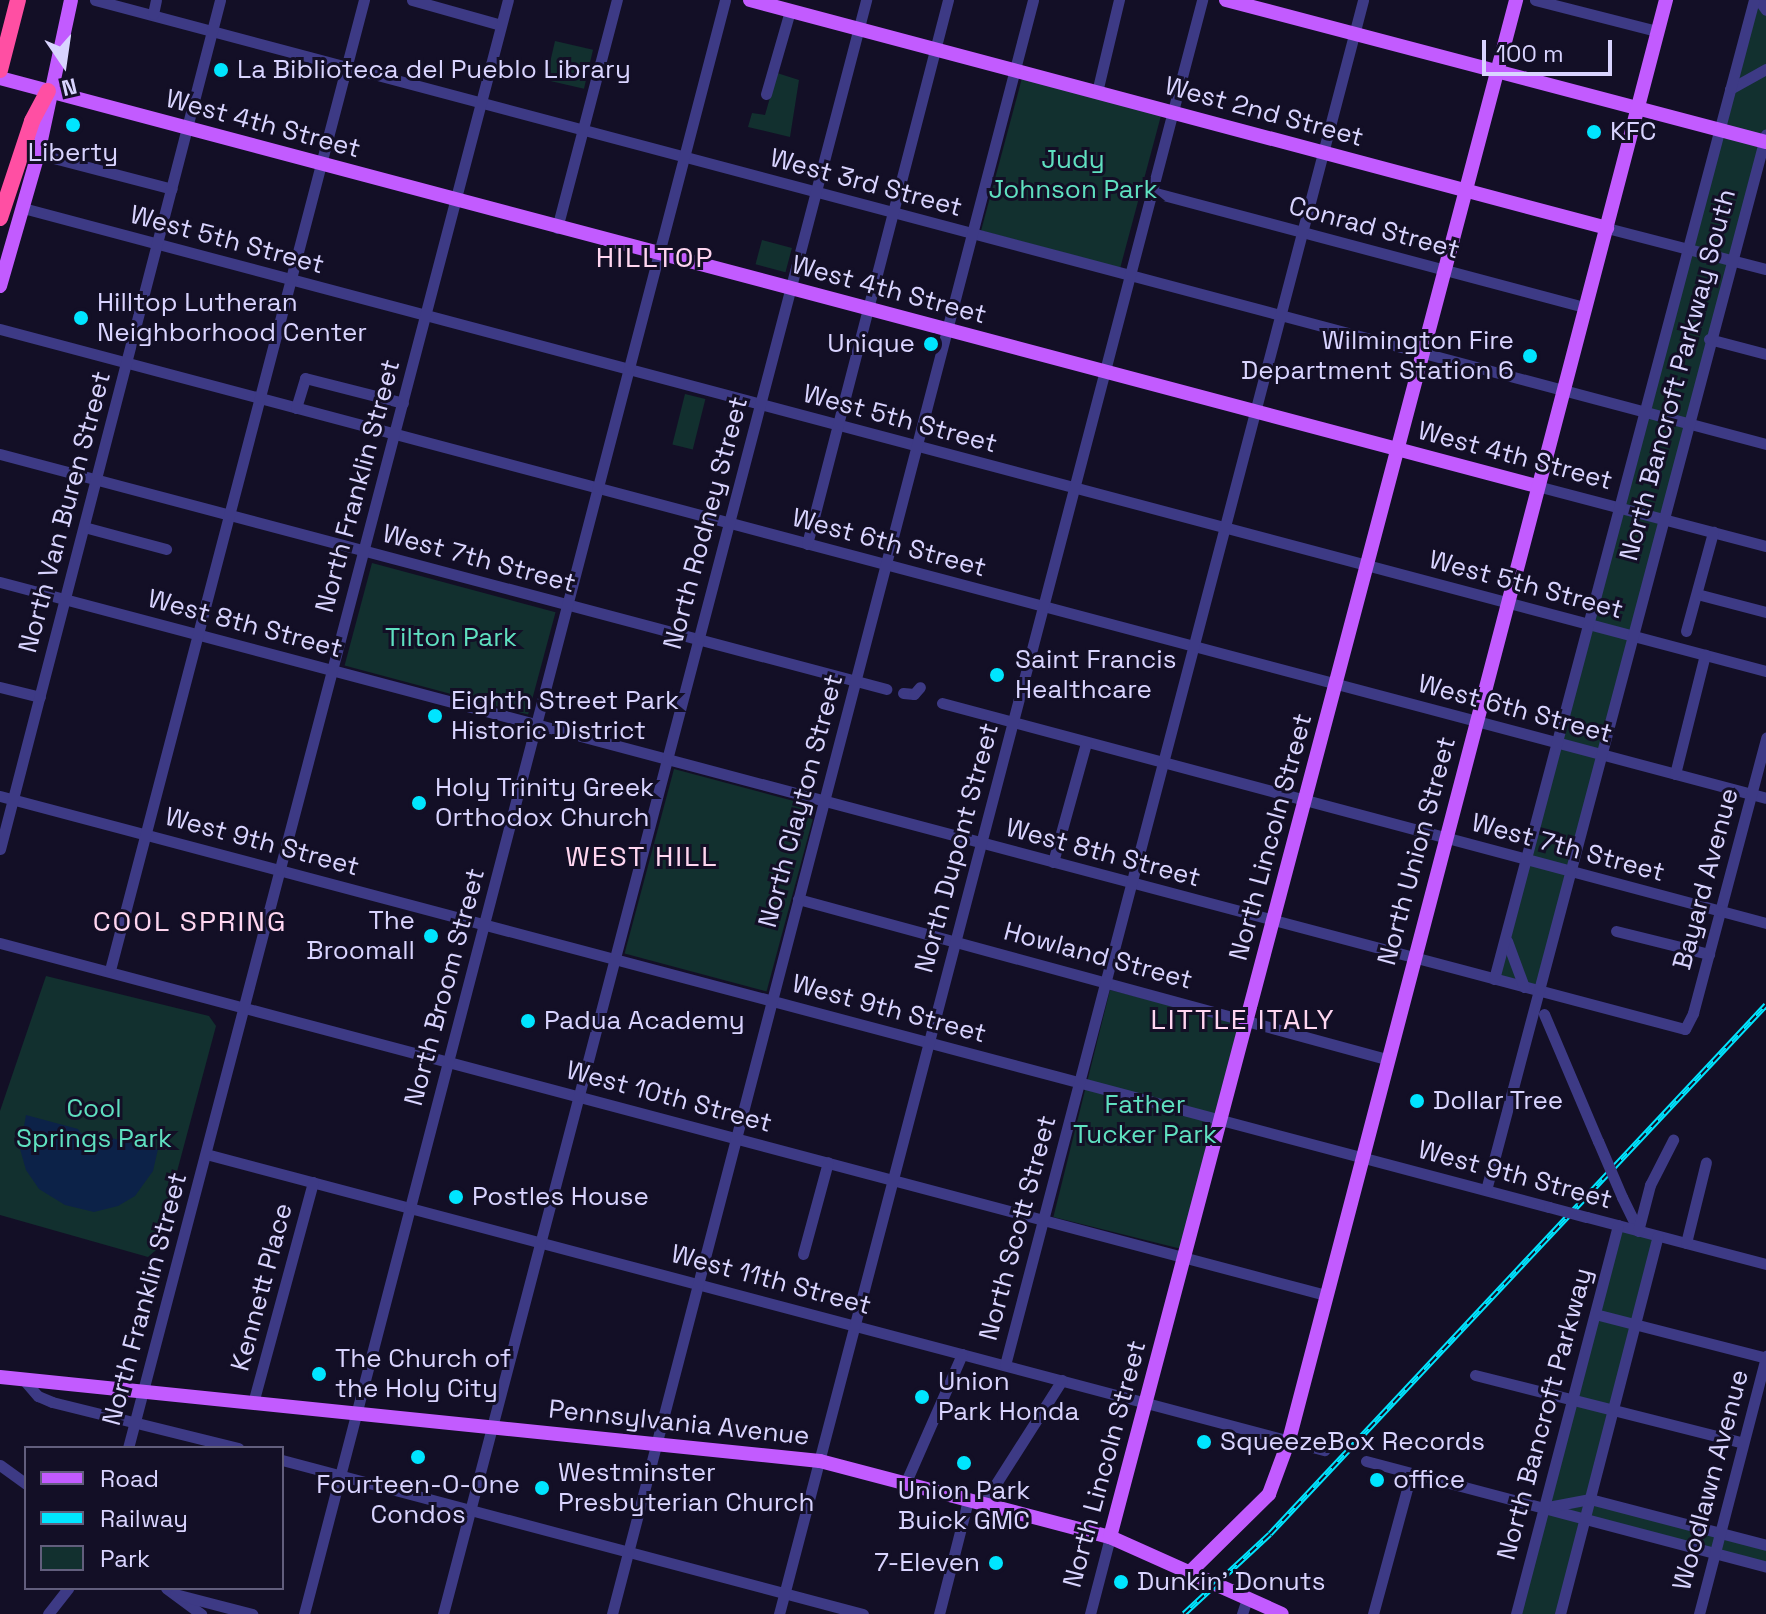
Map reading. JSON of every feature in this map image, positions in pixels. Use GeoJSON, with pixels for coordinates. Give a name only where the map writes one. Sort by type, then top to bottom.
{"type":"FeatureCollection","features":[{"type":"Feature","properties":{"kind":"highway"},"geometry":{"type":"LineString","coordinates":[[0,70],[18,0]]}},
{"type":"Feature","properties":{"kind":"highway"},"geometry":{"type":"LineString","coordinates":[[0,218],[32,121],[48,91]]}},
{"type":"Feature","properties":{"kind":"main road"},"geometry":{"type":"LineString","coordinates":[[0,286],[38,154],[48,91],[71,0]]}},
{"type":"Feature","properties":{"kind":"main road","name":"West 2nd Street"},"geometry":{"type":"LineString","coordinates":[[750,0],[787,7],[858,29],[1607,228]]}},
{"type":"Feature","properties":{"kind":"main road"},"geometry":{"type":"LineString","coordinates":[[1226,0],[1637,110],[1765,139]]}},
{"type":"Feature","properties":{"kind":"main road","name":"North Lincoln Street"},"geometry":{"type":"LineString","coordinates":[[1110,1537],[1516,0]]}},
{"type":"Feature","properties":{"kind":"main road","name":"North Union Street"},"geometry":{"type":"LineString","coordinates":[[1188,1574],[1267,1497],[1289,1440],[1386,1059],[1666,0]]}},
{"type":"Feature","properties":{"kind":"main road","name":"West 4th Street"},"geometry":{"type":"LineString","coordinates":[[0,78],[1537,486]]}},
{"type":"Feature","properties":{"kind":"main road","name":"Pennsylvania Avenue"},"geometry":{"type":"LineString","coordinates":[[0,1377],[820,1461],[1110,1537],[1188,1574],[1245,1607],[1282,1614]]}},
{"type":"Feature","properties":{"kind":"street","name":"West 3rd Street"},"geometry":{"type":"LineString","coordinates":[[95,0],[1766,444]]}},
{"type":"Feature","properties":{"kind":"street"},"geometry":{"type":"LineString","coordinates":[[153,14],[156,0]]}},
{"type":"Feature","properties":{"kind":"street","name":"North Van Buren Street"},"geometry":{"type":"LineString","coordinates":[[0,849],[220,0]]}},
{"type":"Feature","properties":{"kind":"street"},"geometry":{"type":"LineString","coordinates":[[110,970],[364,0]]}},
{"type":"Feature","properties":{"kind":"street"},"geometry":{"type":"LineString","coordinates":[[412,0],[501,25]]}},
{"type":"Feature","properties":{"kind":"street","name":"North Franklin Street"},"geometry":{"type":"LineString","coordinates":[[129,1446],[508,0]]}},
{"type":"Feature","properties":{"kind":"street"},"geometry":{"type":"LineString","coordinates":[[557,228],[617,0]]}},
{"type":"Feature","properties":{"kind":"street","name":"North Broom Street"},"geometry":{"type":"LineString","coordinates":[[304,1614],[725,0]]}},
{"type":"Feature","properties":{"kind":"street","name":"North Rodney Street"},"geometry":{"type":"LineString","coordinates":[[443,1614],[866,0]]}},
{"type":"Feature","properties":{"kind":"street"},"geometry":{"type":"LineString","coordinates":[[807,544],[948,0]]}},
{"type":"Feature","properties":{"kind":"street","name":"North Clayton Street"},"geometry":{"type":"LineString","coordinates":[[612,1614],[1033,0]]}},
{"type":"Feature","properties":{"kind":"street"},"geometry":{"type":"LineString","coordinates":[[1097,92],[1119,0]]}},
{"type":"Feature","properties":{"kind":"street","name":"North Dupont Street"},"geometry":{"type":"LineString","coordinates":[[779,1614],[1202,0]]}},
{"type":"Feature","properties":{"kind":"street","name":"North Scott Street"},"geometry":{"type":"LineString","coordinates":[[1005,1365],[1363,0]]}},
{"type":"Feature","properties":{"kind":"street"},"geometry":{"type":"LineString","coordinates":[[1535,0],[1657,31]]}},
{"type":"Feature","properties":{"kind":"street"},"geometry":{"type":"LineString","coordinates":[[1757,0],[1766,10]]}},
{"type":"Feature","properties":{"kind":"street","name":"North Bancroft Parkway South"},"geometry":{"type":"LineString","coordinates":[[1494,979],[1507,941],[1730,89],[1757,0]]}},
{"type":"Feature","properties":{"kind":"street"},"geometry":{"type":"LineString","coordinates":[[766,94],[787,7]]}},
{"type":"Feature","properties":{"kind":"street"},"geometry":{"type":"LineString","coordinates":[[1730,89],[1766,69]]}},
{"type":"Feature","properties":{"kind":"street","name":"North Bancroft Parkway South"},"geometry":{"type":"LineString","coordinates":[[1486,1190],[1686,423],[1765,139]]}},
{"type":"Feature","properties":{"kind":"street"},"geometry":{"type":"LineString","coordinates":[[38,154],[172,189]]}},
{"type":"Feature","properties":{"kind":"street","name":"Conrad Street"},"geometry":{"type":"LineString","coordinates":[[1152,192],[1585,307]]}},
{"type":"Feature","properties":{"kind":"street","name":"West 5th Street"},"geometry":{"type":"LineString","coordinates":[[23,208],[1766,671]]}},
{"type":"Feature","properties":{"kind":"street","name":"West 2nd Street"},"geometry":{"type":"LineString","coordinates":[[1607,228],[1766,269]]}},
{"type":"Feature","properties":{"kind":"street","name":"West 6th Street"},"geometry":{"type":"LineString","coordinates":[[0,329],[1766,798]]}},
{"type":"Feature","properties":{"kind":"street"},"geometry":{"type":"LineString","coordinates":[[1709,339],[1766,354]]}},
{"type":"Feature","properties":{"kind":"street"},"geometry":{"type":"LineString","coordinates":[[296,408],[305,378],[403,403]]}},
{"type":"Feature","properties":{"kind":"street","name":"West 7th Street"},"geometry":{"type":"LineString","coordinates":[[0,454],[886,689]]}},
{"type":"Feature","properties":{"kind":"street","name":"West 4th Street"},"geometry":{"type":"LineString","coordinates":[[1537,486],[1766,546]]}},
{"type":"Feature","properties":{"kind":"street"},"geometry":{"type":"LineString","coordinates":[[84,527],[166,549]]}},
{"type":"Feature","properties":{"kind":"street"},"geometry":{"type":"LineString","coordinates":[[1686,631],[1713,532]]}},
{"type":"Feature","properties":{"kind":"street","name":"West 8th Street"},"geometry":{"type":"LineString","coordinates":[[0,582],[1685,1029]]}},
{"type":"Feature","properties":{"kind":"street"},"geometry":{"type":"LineString","coordinates":[[1697,594],[1766,612]]}},
{"type":"Feature","properties":{"kind":"street"},"geometry":{"type":"LineString","coordinates":[[1675,774],[1705,655]]}},
{"type":"Feature","properties":{"kind":"street"},"geometry":{"type":"LineString","coordinates":[[0,687],[40,697]]}},
{"type":"Feature","properties":{"kind":"street"},"geometry":{"type":"LineString","coordinates":[[903,693],[914,694],[920,687]]}},
{"type":"Feature","properties":{"kind":"street","name":"West 7th Street"},"geometry":{"type":"LineString","coordinates":[[942,703],[1766,923]]}},
{"type":"Feature","properties":{"kind":"street","name":"Bayard Avenue"},"geometry":{"type":"LineString","coordinates":[[1685,1029],[1709,954],[1766,738]]}},
{"type":"Feature","properties":{"kind":"street"},"geometry":{"type":"LineString","coordinates":[[1053,862],[1086,743]]}},
{"type":"Feature","properties":{"kind":"street","name":"West 9th Street"},"geometry":{"type":"LineString","coordinates":[[0,796],[1766,1264]]}},
{"type":"Feature","properties":{"kind":"street","name":"Howland Street"},"geometry":{"type":"LineString","coordinates":[[798,899],[1248,1018],[1386,1059]]}},
{"type":"Feature","properties":{"kind":"street"},"geometry":{"type":"LineString","coordinates":[[1616,931],[1709,954]]}},
{"type":"Feature","properties":{"kind":"street"},"geometry":{"type":"LineString","coordinates":[[1507,941],[1524,987]]}},
{"type":"Feature","properties":{"kind":"street","name":"West 10th Street"},"geometry":{"type":"LineString","coordinates":[[0,943],[1326,1295]]}},
{"type":"Feature","properties":{"kind":"street"},"geometry":{"type":"LineString","coordinates":[[1544,1014],[1638,1231]]}},
{"type":"Feature","properties":{"kind":"street"},"geometry":{"type":"LineString","coordinates":[[1638,1231],[1650,1185],[1673,1140]]}},
{"type":"Feature","properties":{"kind":"street","name":"West 11th Street"},"geometry":{"type":"LineString","coordinates":[[206,1154],[1324,1450]]}},
{"type":"Feature","properties":{"kind":"street"},"geometry":{"type":"LineString","coordinates":[[803,1254],[828,1162]]}},
{"type":"Feature","properties":{"kind":"street"},"geometry":{"type":"LineString","coordinates":[[1686,1243],[1706,1162]]}},
{"type":"Feature","properties":{"kind":"street","name":"Kennett Place"},"geometry":{"type":"LineString","coordinates":[[253,1403],[313,1182]]}},
{"type":"Feature","properties":{"kind":"street","name":"North Bancroft Parkway"},"geometry":{"type":"LineString","coordinates":[[1516,1614],[1618,1225]]}},
{"type":"Feature","properties":{"kind":"street"},"geometry":{"type":"LineString","coordinates":[[1560,1614],[1658,1236]]}},
{"type":"Feature","properties":{"kind":"street"},"geometry":{"type":"LineString","coordinates":[[1595,1314],[1766,1357]]}},
{"type":"Feature","properties":{"kind":"street"},"geometry":{"type":"LineString","coordinates":[[905,1484],[962,1354]]}},
{"type":"Feature","properties":{"kind":"street","name":"Woodlawn Avenue"},"geometry":{"type":"LineString","coordinates":[[1699,1614],[1766,1357]]}},
{"type":"Feature","properties":{"kind":"street"},"geometry":{"type":"LineString","coordinates":[[1475,1375],[1743,1443]]}},
{"type":"Feature","properties":{"kind":"street"},"geometry":{"type":"LineString","coordinates":[[23,1379],[47,1400],[230,1446]]}},
{"type":"Feature","properties":{"kind":"street"},"geometry":{"type":"LineString","coordinates":[[939,1614],[976,1502],[1062,1380]]}},
{"type":"Feature","properties":{"kind":"street"},"geometry":{"type":"LineString","coordinates":[[284,1461],[863,1614]]}},
{"type":"Feature","properties":{"kind":"street"},"geometry":{"type":"LineString","coordinates":[[1366,1461],[1766,1567]]}},
{"type":"Feature","properties":{"kind":"street"},"geometry":{"type":"LineString","coordinates":[[0,1465],[24,1483]]}},
{"type":"Feature","properties":{"kind":"street"},"geometry":{"type":"LineString","coordinates":[[1373,1614],[1411,1474]]}},
{"type":"Feature","properties":{"kind":"street"},"geometry":{"type":"LineString","coordinates":[[1544,1508],[1590,1499],[1766,1545]]}},
{"type":"Feature","properties":{"kind":"street","name":"North Lincoln Street"},"geometry":{"type":"LineString","coordinates":[[1090,1614],[1110,1537]]}},
{"type":"Feature","properties":{"kind":"street"},"geometry":{"type":"LineString","coordinates":[[48,1614],[66,1590]]}},
{"type":"Feature","properties":{"kind":"street"},"geometry":{"type":"LineString","coordinates":[[171,1591],[201,1614]]}},
{"type":"Feature","properties":{"kind":"street"},"geometry":{"type":"LineString","coordinates":[[171,1591],[252,1614]]}},
{"type":"Feature","properties":{"kind":"green space"},"geometry":{"type":"Polygon","coordinates":[[[1754,0],[1766,0],[1766,134],[1538,991],[1494,979],[1754,0]]]}},
{"type":"Feature","properties":{"kind":"green space"},"geometry":{"type":"Polygon","coordinates":[[[555,41],[593,50],[584,89],[546,80],[555,41]]]}},
{"type":"Feature","properties":{"kind":"green space"},"geometry":{"type":"Polygon","coordinates":[[[777,73],[799,80],[790,137],[748,127],[752,113],[765,115],[777,73]]]}},
{"type":"Feature","properties":{"kind":"green space","name":"Judy Johnson Park"},"geometry":{"type":"Polygon","coordinates":[[[1022,78],[1161,115],[1120,268],[981,231],[1022,78]]]}},
{"type":"Feature","properties":{"kind":"green space"},"geometry":{"type":"Polygon","coordinates":[[[762,240],[792,248],[785,272],[756,264],[762,240]]]}},
{"type":"Feature","properties":{"kind":"green space"},"geometry":{"type":"Polygon","coordinates":[[[685,394],[705,399],[693,450],[672,444],[685,394]]]}},
{"type":"Feature","properties":{"kind":"green space","name":"Tilton Park"},"geometry":{"type":"Polygon","coordinates":[[[372,563],[556,612],[528,715],[345,665],[372,563]]]}},
{"type":"Feature","properties":{"kind":"green space"},"geometry":{"type":"Polygon","coordinates":[[[674,769],[816,807],[767,992],[625,953],[674,769]]]}},
{"type":"Feature","properties":{"kind":"green space","name":"Cool Springs Park"},"geometry":{"type":"Polygon","coordinates":[[[46,976],[209,1016],[216,1026],[156,1250],[148,1257],[0,1215],[0,1111],[46,976]]]}},
{"type":"Feature","properties":{"kind":"green space","name":"Father Tucker Park"},"geometry":{"type":"Polygon","coordinates":[[[1110,990],[1239,1022],[1182,1249],[1053,1217],[1110,990]]]}},
{"type":"Feature","properties":{"kind":"green space"},"geometry":{"type":"Polygon","coordinates":[[[1618,1225],[1658,1236],[1591,1498],[1766,1545],[1766,1567],[1585,1520],[1560,1614],[1516,1614],[1618,1225]]]}},
{"type":"Feature","properties":{"kind":"water"},"geometry":{"type":"Polygon","coordinates":[[[26,1115],[78,1129],[90,1145],[107,1137],[158,1149],[153,1171],[135,1196],[118,1206],[94,1212],[65,1205],[39,1189],[26,1170],[20,1149],[26,1115]]]}},
{"type":"Feature","properties":{"kind":"railway"},"geometry":{"type":"LineString","coordinates":[[1184,1614],[1270,1534],[1766,1005]]}},
{"type":"Feature","properties":{"kind":"place","name":"La Biblioteca del Pueblo Library"},"geometry":{"type":"Point","coordinates":[221,70]}},
{"type":"Feature","properties":{"kind":"place","name":"Liberty"},"geometry":{"type":"Point","coordinates":[73,125]}},
{"type":"Feature","properties":{"kind":"place","name":"KFC"},"geometry":{"type":"Point","coordinates":[1594,132]}},
{"type":"Feature","properties":{"kind":"place","name":"Hilltop Lutheran Neighborhood Center"},"geometry":{"type":"Point","coordinates":[81,318]}},
{"type":"Feature","properties":{"kind":"place","name":"Unique"},"geometry":{"type":"Point","coordinates":[931,344]}},
{"type":"Feature","properties":{"kind":"place","name":"Wilmington Fire Department Station 6"},"geometry":{"type":"Point","coordinates":[1530,356]}},
{"type":"Feature","properties":{"kind":"place","name":"Saint Francis Healthcare"},"geometry":{"type":"Point","coordinates":[997,675]}},
{"type":"Feature","properties":{"kind":"place","name":"Eighth Street Park Historic District"},"geometry":{"type":"Point","coordinates":[435,716]}},
{"type":"Feature","properties":{"kind":"place","name":"Holy Trinity Greek Orthodox Church"},"geometry":{"type":"Point","coordinates":[419,803]}},
{"type":"Feature","properties":{"kind":"place","name":"The Broomall"},"geometry":{"type":"Point","coordinates":[431,936]}},
{"type":"Feature","properties":{"kind":"place","name":"Padua Academy"},"geometry":{"type":"Point","coordinates":[528,1021]}},
{"type":"Feature","properties":{"kind":"place","name":"Dollar Tree"},"geometry":{"type":"Point","coordinates":[1417,1101]}},
{"type":"Feature","properties":{"kind":"place","name":"Postles House"},"geometry":{"type":"Point","coordinates":[456,1197]}},
{"type":"Feature","properties":{"kind":"place","name":"The Church of the Holy City"},"geometry":{"type":"Point","coordinates":[319,1374]}},
{"type":"Feature","properties":{"kind":"place","name":"Union Park Honda"},"geometry":{"type":"Point","coordinates":[922,1397]}},
{"type":"Feature","properties":{"kind":"place","name":"SqueezeBox Records"},"geometry":{"type":"Point","coordinates":[1204,1442]}},
{"type":"Feature","properties":{"kind":"place","name":"Fourteen-O-One Condos"},"geometry":{"type":"Point","coordinates":[418,1457]}},
{"type":"Feature","properties":{"kind":"place","name":"Union Park Buick GMC"},"geometry":{"type":"Point","coordinates":[964,1463]}},
{"type":"Feature","properties":{"kind":"place","name":"office"},"geometry":{"type":"Point","coordinates":[1377,1480]}},
{"type":"Feature","properties":{"kind":"place","name":"Westminster Presbyterian Church"},"geometry":{"type":"Point","coordinates":[542,1488]}},
{"type":"Feature","properties":{"kind":"place","name":"7-Eleven"},"geometry":{"type":"Point","coordinates":[996,1563]}},
{"type":"Feature","properties":{"kind":"place","name":"Dunkin' Donuts"},"geometry":{"type":"Point","coordinates":[1121,1582]}},
{"type":"Feature","properties":{"kind":"district","name":"HILLTOP"},"geometry":{"type":"Point","coordinates":[655,257]}},
{"type":"Feature","properties":{"kind":"district","name":"WEST HILL"},"geometry":{"type":"Point","coordinates":[642,856]}},
{"type":"Feature","properties":{"kind":"district","name":"COOL SPRING"},"geometry":{"type":"Point","coordinates":[190,921]}},
{"type":"Feature","properties":{"kind":"district","name":"LITTLE ITALY"},"geometry":{"type":"Point","coordinates":[1243,1019]}}]}
